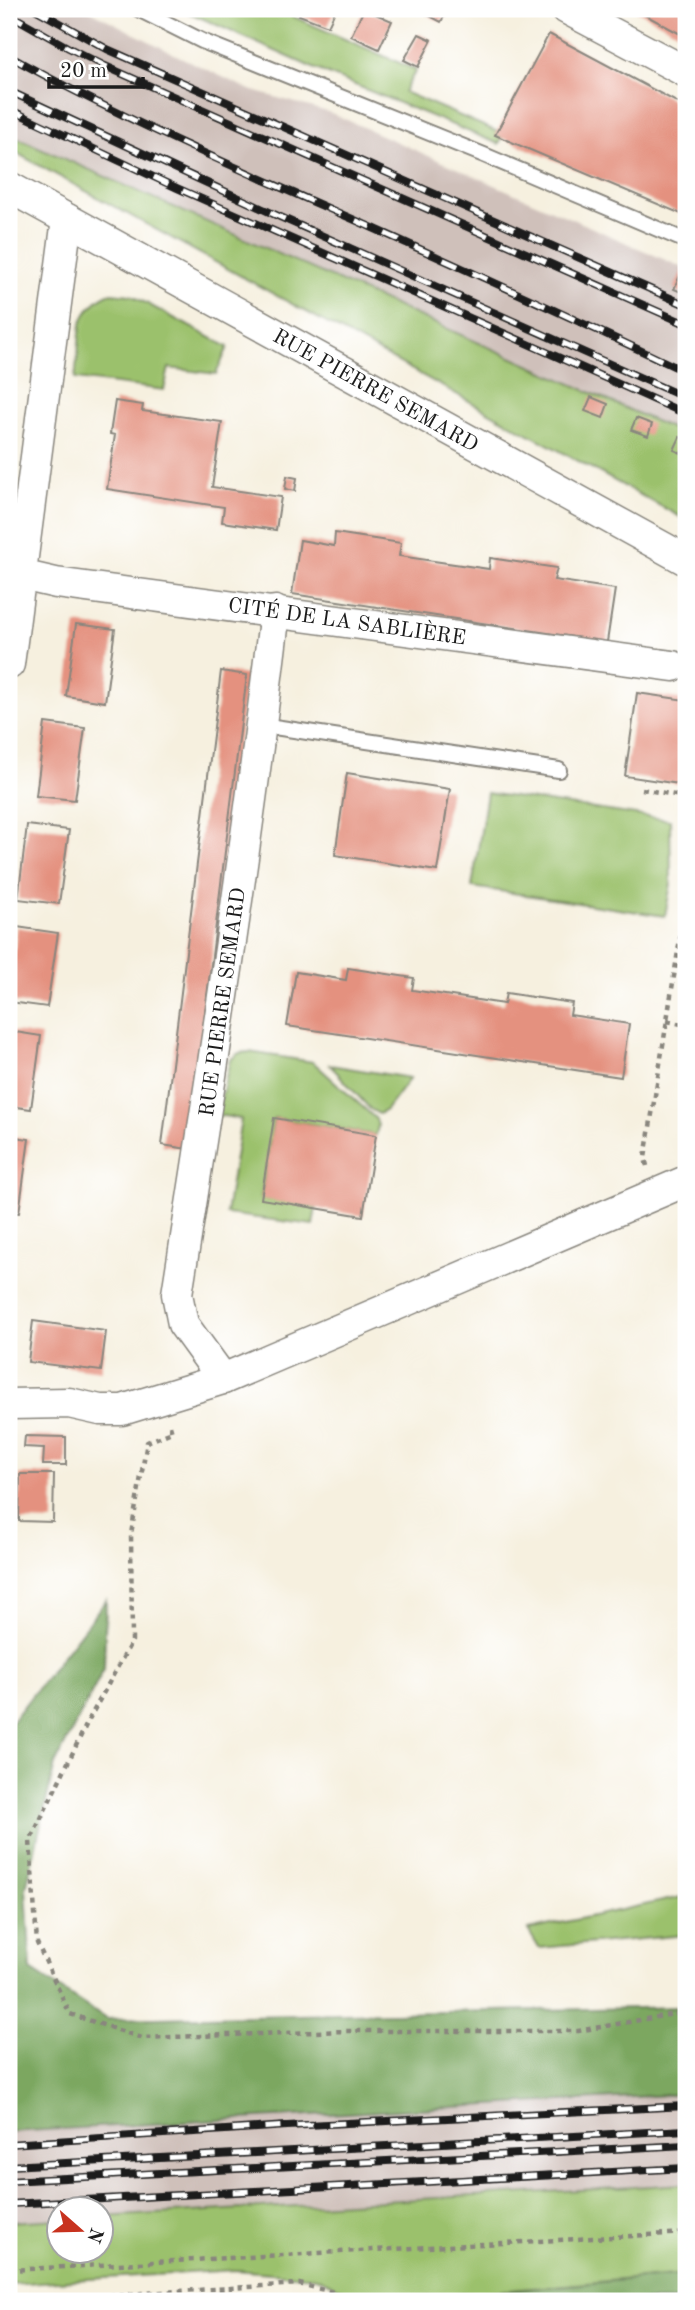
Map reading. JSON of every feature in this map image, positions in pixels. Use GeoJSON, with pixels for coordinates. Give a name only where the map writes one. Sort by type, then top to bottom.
{"type":"FeatureCollection","features":[{"type":"Feature","properties":{"kind":"street"},"geometry":{"type":"LineString","coordinates":[[567,9],[686,72]]}},
{"type":"Feature","properties":{"kind":"street","name":"RUE PIERRE SEMARD"},"geometry":{"type":"LineString","coordinates":[[9,187],[686,560]]}},
{"type":"Feature","properties":{"kind":"street"},"geometry":{"type":"LineString","coordinates":[[9,664],[18,570],[67,219]]}},
{"type":"Feature","properties":{"kind":"street","name":"CITÉ DE LA SABLIÈRE"},"geometry":{"type":"LineString","coordinates":[[18,570],[56,583],[673,666]]}},
{"type":"Feature","properties":{"kind":"street","name":"RUE PIERRE SEMARD"},"geometry":{"type":"LineString","coordinates":[[223,1379],[183,1324],[177,1294],[219,1030],[275,611]]}},
{"type":"Feature","properties":{"kind":"street"},"geometry":{"type":"LineString","coordinates":[[9,1404],[69,1403],[100,1410],[122,1410],[223,1379],[686,1181]]}},
{"type":"Feature","properties":{"kind":"lane"},"geometry":{"type":"LineString","coordinates":[[138,9],[202,41],[484,155],[686,241]]}},
{"type":"Feature","properties":{"kind":"lane"},"geometry":{"type":"LineString","coordinates":[[261,725],[559,770]]}},
{"type":"Feature","properties":{"kind":"path"},"geometry":{"type":"LineString","coordinates":[[642,789],[686,797]]}},
{"type":"Feature","properties":{"kind":"path"},"geometry":{"type":"LineString","coordinates":[[653,1195],[645,1158],[686,901]]}},
{"type":"Feature","properties":{"kind":"path"},"geometry":{"type":"LineString","coordinates":[[667,1021],[686,1024]]}},
{"type":"Feature","properties":{"kind":"path"},"geometry":{"type":"LineString","coordinates":[[148,1442],[131,1534],[132,1641],[88,1721],[30,1842],[37,1943],[69,2014],[142,2038],[345,2031],[578,2031],[686,2014]]}},
{"type":"Feature","properties":{"kind":"path"},"geometry":{"type":"LineString","coordinates":[[9,2270],[686,2233]]}},
{"type":"Feature","properties":{"kind":"path"},"geometry":{"type":"LineString","coordinates":[[9,2301],[299,2284],[332,2292],[345,2301]]}},
{"type":"Feature","properties":{"kind":"shaded area"},"geometry":{"type":"Polygon","coordinates":[[[9,9],[87,9],[250,90],[331,113],[686,269],[686,435],[9,134],[9,9]]]}},
{"type":"Feature","properties":{"kind":"shaded area"},"geometry":{"type":"Polygon","coordinates":[[[686,2094],[686,2184],[116,2216],[116,2194],[46,2194],[46,2220],[9,2222],[9,2132],[686,2094]]]}},
{"type":"Feature","properties":{"kind":"green space"},"geometry":{"type":"Polygon","coordinates":[[[181,9],[276,9],[416,70],[404,92],[498,132],[496,135],[502,138],[499,144],[311,67],[181,9]]]}},
{"type":"Feature","properties":{"kind":"green space"},"geometry":{"type":"Polygon","coordinates":[[[9,134],[686,435],[686,520],[9,149],[9,134]]]}},
{"type":"Feature","properties":{"kind":"green space"},"geometry":{"type":"Polygon","coordinates":[[[111,293],[131,295],[228,347],[216,374],[169,368],[164,390],[75,379],[81,324],[93,305],[111,293]]]}},
{"type":"Feature","properties":{"kind":"green space"},"geometry":{"type":"Polygon","coordinates":[[[487,793],[670,820],[671,884],[665,916],[472,887],[487,793]]]}},
{"type":"Feature","properties":{"kind":"green space"},"geometry":{"type":"Polygon","coordinates":[[[249,1052],[313,1062],[376,1119],[376,1135],[274,1118],[261,1198],[316,1208],[313,1225],[226,1214],[241,1119],[217,1115],[230,1060],[239,1053],[249,1052]]]}},
{"type":"Feature","properties":{"kind":"green space"},"geometry":{"type":"Polygon","coordinates":[[[330,1065],[410,1078],[386,1110],[379,1114],[370,1109],[330,1065]]]}},
{"type":"Feature","properties":{"kind":"green space"},"geometry":{"type":"Polygon","coordinates":[[[106,1600],[104,1669],[55,1764],[26,1888],[31,1970],[106,2019],[686,2007],[686,2094],[9,2132],[9,1725],[106,1600]]]}},
{"type":"Feature","properties":{"kind":"green space"},"geometry":{"type":"Polygon","coordinates":[[[686,1896],[686,1935],[539,1948],[528,1930],[686,1896]]]}},
{"type":"Feature","properties":{"kind":"green space"},"geometry":{"type":"Polygon","coordinates":[[[686,2184],[686,2274],[411,2301],[356,2301],[345,2290],[316,2277],[236,2270],[9,2284],[9,2222],[46,2220],[46,2264],[116,2264],[116,2216],[686,2184]]]}},
{"type":"Feature","properties":{"kind":"green space"},"geometry":{"type":"Polygon","coordinates":[[[686,2274],[686,2301],[411,2301],[411,2300],[686,2274]]]}},
{"type":"Feature","properties":{"kind":"building"},"geometry":{"type":"Polygon","coordinates":[[[302,9],[336,9],[328,26],[299,15],[302,9]]]}},
{"type":"Feature","properties":{"kind":"building"},"geometry":{"type":"Polygon","coordinates":[[[364,9],[392,21],[379,49],[351,36],[364,9]]]}},
{"type":"Feature","properties":{"kind":"building"},"geometry":{"type":"Polygon","coordinates":[[[417,9],[448,9],[441,22],[417,9]]]}},
{"type":"Feature","properties":{"kind":"building"},"geometry":{"type":"Polygon","coordinates":[[[634,9],[686,9],[686,37],[634,9]]]}},
{"type":"Feature","properties":{"kind":"building"},"geometry":{"type":"Polygon","coordinates":[[[419,34],[432,40],[418,67],[404,60],[419,34]]]}},
{"type":"Feature","properties":{"kind":"building"},"geometry":{"type":"Polygon","coordinates":[[[549,34],[686,107],[686,216],[495,135],[549,34]]]}},
{"type":"Feature","properties":{"kind":"building"},"geometry":{"type":"Polygon","coordinates":[[[683,269],[686,270],[686,294],[674,289],[683,269]]]}},
{"type":"Feature","properties":{"kind":"building"},"geometry":{"type":"Polygon","coordinates":[[[591,397],[608,404],[603,418],[585,411],[591,397]]]}},
{"type":"Feature","properties":{"kind":"building"},"geometry":{"type":"Polygon","coordinates":[[[115,401],[143,405],[142,411],[222,422],[212,487],[281,497],[276,530],[222,522],[224,507],[107,489],[115,435],[110,434],[115,401]]]}},
{"type":"Feature","properties":{"kind":"building"},"geometry":{"type":"Polygon","coordinates":[[[636,418],[652,424],[648,436],[631,430],[636,418]]]}},
{"type":"Feature","properties":{"kind":"building"},"geometry":{"type":"Polygon","coordinates":[[[680,437],[686,440],[686,455],[674,450],[680,437]]]}},
{"type":"Feature","properties":{"kind":"building"},"geometry":{"type":"Polygon","coordinates":[[[287,476],[297,478],[295,491],[285,489],[287,476]]]}},
{"type":"Feature","properties":{"kind":"building"},"geometry":{"type":"Polygon","coordinates":[[[335,533],[401,543],[399,556],[489,569],[490,558],[557,568],[554,580],[615,589],[607,642],[292,594],[300,540],[334,546],[335,533]]]}},
{"type":"Feature","properties":{"kind":"building"},"geometry":{"type":"Polygon","coordinates":[[[76,624],[115,629],[105,702],[66,696],[76,624]]]}},
{"type":"Feature","properties":{"kind":"building"},"geometry":{"type":"Polygon","coordinates":[[[221,671],[247,675],[188,1149],[162,1145],[221,671]]]}},
{"type":"Feature","properties":{"kind":"building"},"geometry":{"type":"Polygon","coordinates":[[[637,693],[686,700],[686,785],[625,776],[637,693]]]}},
{"type":"Feature","properties":{"kind":"building"},"geometry":{"type":"Polygon","coordinates":[[[45,723],[85,728],[75,800],[36,796],[45,723]]]}},
{"type":"Feature","properties":{"kind":"building"},"geometry":{"type":"Polygon","coordinates":[[[347,773],[450,789],[437,871],[335,855],[347,773]]]}},
{"type":"Feature","properties":{"kind":"building"},"geometry":{"type":"Polygon","coordinates":[[[27,825],[69,830],[59,904],[18,899],[27,825]]]}},
{"type":"Feature","properties":{"kind":"building"},"geometry":{"type":"Polygon","coordinates":[[[17,927],[58,933],[47,1007],[9,1002],[17,927]]]}},
{"type":"Feature","properties":{"kind":"building"},"geometry":{"type":"Polygon","coordinates":[[[348,968],[414,978],[412,990],[504,1004],[506,993],[572,1003],[570,1015],[629,1024],[621,1077],[287,1026],[296,972],[346,980],[348,968]]]}},
{"type":"Feature","properties":{"kind":"building"},"geometry":{"type":"Polygon","coordinates":[[[9,1031],[41,1036],[31,1109],[9,1106],[9,1031]]]}},
{"type":"Feature","properties":{"kind":"building"},"geometry":{"type":"Polygon","coordinates":[[[274,1118],[376,1135],[363,1216],[261,1199],[274,1118]]]}},
{"type":"Feature","properties":{"kind":"building"},"geometry":{"type":"Polygon","coordinates":[[[9,1136],[29,1139],[19,1213],[9,1212],[9,1136]]]}},
{"type":"Feature","properties":{"kind":"building"},"geometry":{"type":"Polygon","coordinates":[[[33,1321],[106,1331],[101,1371],[28,1362],[33,1321]]]}},
{"type":"Feature","properties":{"kind":"building"},"geometry":{"type":"Polygon","coordinates":[[[25,1436],[66,1437],[66,1465],[43,1465],[44,1448],[24,1447],[25,1436]]]}},
{"type":"Feature","properties":{"kind":"building"},"geometry":{"type":"Polygon","coordinates":[[[20,1474],[54,1474],[53,1522],[19,1521],[20,1474]]]}},
{"type":"Feature","properties":{"kind":"railway"},"geometry":{"type":"LineString","coordinates":[[35,9],[107,49],[686,305]]}},
{"type":"Feature","properties":{"kind":"railway"},"geometry":{"type":"LineString","coordinates":[[9,14],[105,66],[686,324]]}},
{"type":"Feature","properties":{"kind":"railway"},"geometry":{"type":"LineString","coordinates":[[9,56],[98,103],[189,146],[491,281],[686,372]]}},
{"type":"Feature","properties":{"kind":"railway"},"geometry":{"type":"LineString","coordinates":[[9,91],[278,216],[686,398]]}},
{"type":"Feature","properties":{"kind":"railway"},"geometry":{"type":"LineString","coordinates":[[9,109],[177,188],[686,414]]}},
{"type":"Feature","properties":{"kind":"railway"},"geometry":{"type":"LineString","coordinates":[[9,2144],[287,2126],[686,2106]]}},
{"type":"Feature","properties":{"kind":"railway"},"geometry":{"type":"LineString","coordinates":[[9,2166],[686,2130]]}},
{"type":"Feature","properties":{"kind":"railway"},"geometry":{"type":"LineString","coordinates":[[9,2181],[686,2145]]}},
{"type":"Feature","properties":{"kind":"railway"},"geometry":{"type":"LineString","coordinates":[[9,2204],[686,2168]]}}]}
